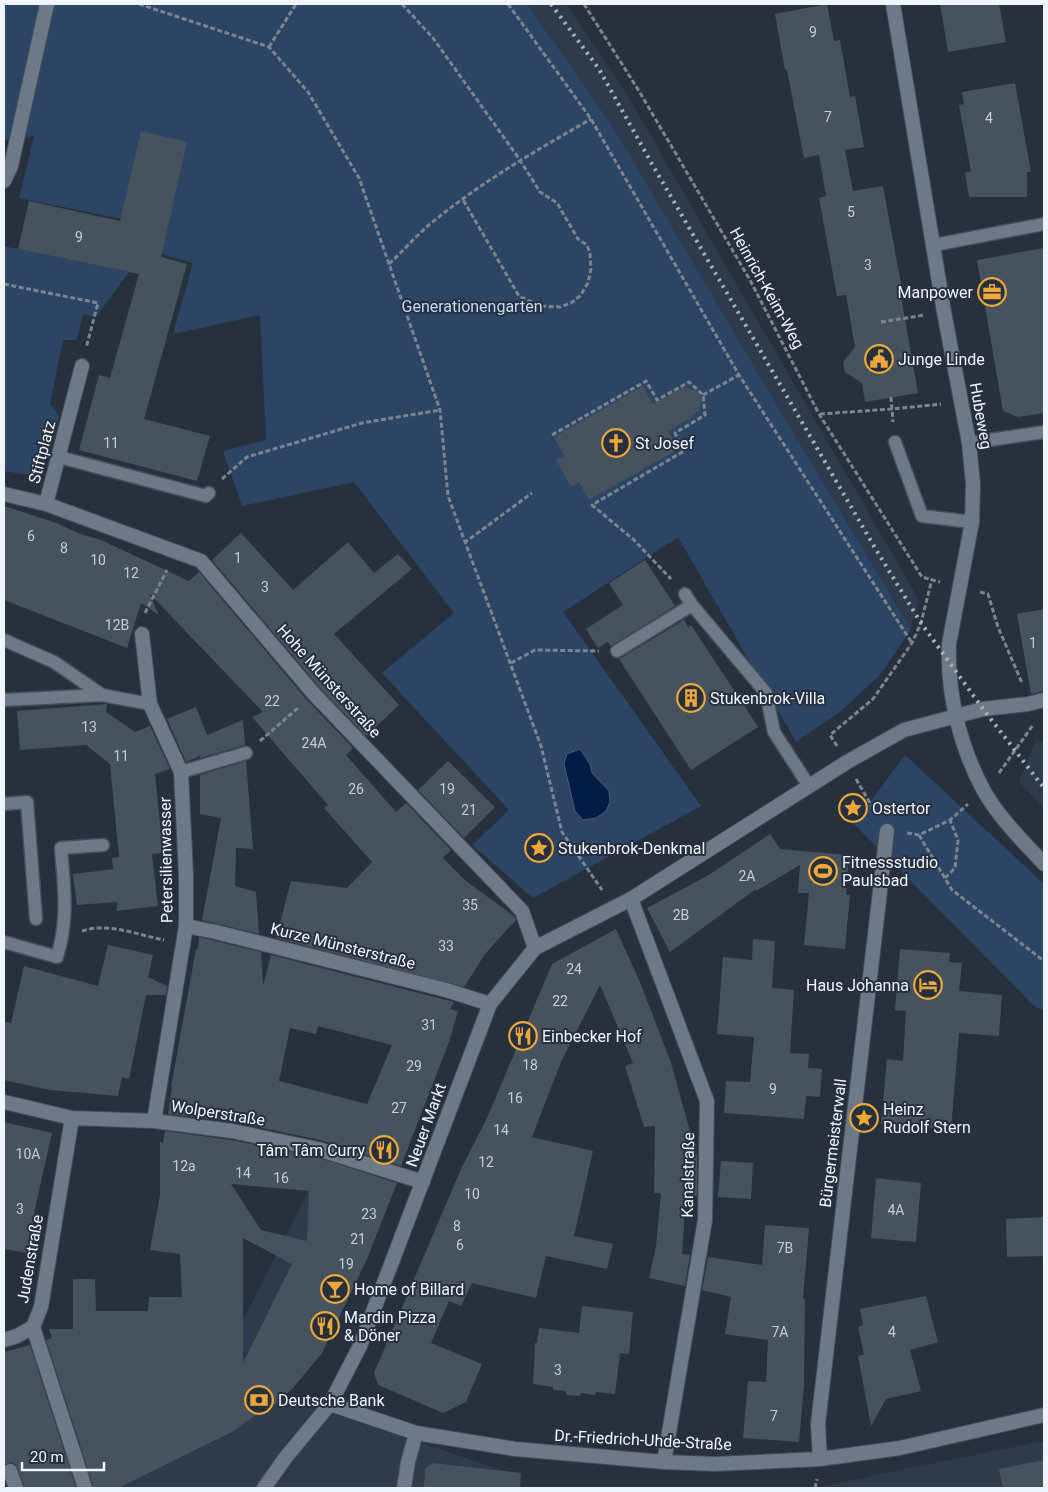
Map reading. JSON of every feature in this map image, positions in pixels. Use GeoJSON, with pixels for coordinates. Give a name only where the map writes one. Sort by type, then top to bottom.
{"type":"FeatureCollection","features":[{"type":"Feature","properties":{"kind":"street"},"geometry":{"type":"LineString","coordinates":[[4,181],[11,166],[47,4]]}},
{"type":"Feature","properties":{"kind":"street","name":"Hubeweg"},"geometry":{"type":"LineString","coordinates":[[893,4],[944,312],[969,443],[973,484],[972,522],[949,644],[948,662],[956,717],[965,748],[984,791],[1008,825],[1044,864]]}},
{"type":"Feature","properties":{"kind":"street","name":"Stiftplatz"},"geometry":{"type":"LineString","coordinates":[[4,494],[46,504],[82,366]]}},
{"type":"Feature","properties":{"kind":"street","name":"Hohe Münsterstraße"},"geometry":{"type":"LineString","coordinates":[[46,504],[201,561],[314,694],[522,910],[535,948]]}},
{"type":"Feature","properties":{"kind":"street","name":"Petersilienwasser"},"geometry":{"type":"LineString","coordinates":[[142,634],[150,704],[181,772],[186,926],[154,1121]]}},
{"type":"Feature","properties":{"kind":"street"},"geometry":{"type":"LineString","coordinates":[[613,907],[631,899],[847,762],[904,730],[983,709],[1028,704],[1044,700]]}},
{"type":"Feature","properties":{"kind":"street","name":"Bürgermeisterwall"},"geometry":{"type":"LineString","coordinates":[[820,1459],[818,1424],[887,831]]}},
{"type":"Feature","properties":{"kind":"street","name":"Kanalstraße"},"geometry":{"type":"LineString","coordinates":[[631,899],[707,1101],[705,1220],[664,1462]]}},
{"type":"Feature","properties":{"kind":"street","name":"Neuer Markt"},"geometry":{"type":"LineString","coordinates":[[264,1488],[286,1456],[330,1404],[360,1346],[490,1004],[535,948],[613,907]]}},
{"type":"Feature","properties":{"kind":"street","name":"Kurze Münsterstraße"},"geometry":{"type":"LineString","coordinates":[[186,926],[437,988],[490,1004]]}},
{"type":"Feature","properties":{"kind":"street","name":"Wolperstraße"},"geometry":{"type":"LineString","coordinates":[[4,1102],[72,1118],[154,1121],[232,1131],[318,1149],[423,1182]]}},
{"type":"Feature","properties":{"kind":"street","name":"Judenstraße"},"geometry":{"type":"LineString","coordinates":[[72,1118],[41,1307],[33,1327],[85,1488]]}},
{"type":"Feature","properties":{"kind":"street"},"geometry":{"type":"LineString","coordinates":[[4,1340],[17,1336],[33,1327]]}},
{"type":"Feature","properties":{"kind":"street","name":"Dr.-Friedrich-Uhde-Straße"},"geometry":{"type":"LineString","coordinates":[[330,1404],[416,1433],[515,1449],[664,1462],[714,1464],[820,1459],[900,1448],[1044,1414]]}},
{"type":"Feature","properties":{"kind":"street"},"geometry":{"type":"LineString","coordinates":[[404,1488],[408,1462],[416,1433]]}},
{"type":"Feature","properties":{"kind":"street"},"geometry":{"type":"LineString","coordinates":[[10,1471],[16,1488]]}},
{"type":"Feature","properties":{"kind":"lane"},"geometry":{"type":"LineString","coordinates":[[934,245],[1044,224]]}},
{"type":"Feature","properties":{"kind":"lane"},"geometry":{"type":"LineString","coordinates":[[969,443],[1044,432]]}},
{"type":"Feature","properties":{"kind":"lane"},"geometry":{"type":"LineString","coordinates":[[895,442],[922,516],[972,522]]}},
{"type":"Feature","properties":{"kind":"lane"},"geometry":{"type":"LineString","coordinates":[[59,456],[206,496],[209,493]]}},
{"type":"Feature","properties":{"kind":"lane"},"geometry":{"type":"LineString","coordinates":[[617,651],[689,599],[766,694],[774,732],[809,786]]}},
{"type":"Feature","properties":{"kind":"lane"},"geometry":{"type":"LineString","coordinates":[[4,640],[54,662],[102,695]]}},
{"type":"Feature","properties":{"kind":"lane"},"geometry":{"type":"LineString","coordinates":[[4,700],[102,695],[150,704]]}},
{"type":"Feature","properties":{"kind":"lane"},"geometry":{"type":"LineString","coordinates":[[181,772],[246,753]]}},
{"type":"Feature","properties":{"kind":"lane"},"geometry":{"type":"LineString","coordinates":[[4,804],[27,802],[36,919]]}},
{"type":"Feature","properties":{"kind":"lane"},"geometry":{"type":"LineString","coordinates":[[4,942],[57,957],[63,938],[66,918],[61,848],[103,844]]}},
{"type":"Feature","properties":{"kind":"path"},"geometry":{"type":"LineString","coordinates":[[139,4],[269,47],[308,92],[359,178],[440,410],[448,496],[541,746],[562,832],[613,907]]}},
{"type":"Feature","properties":{"kind":"path"},"geometry":{"type":"LineString","coordinates":[[269,47],[296,4]]}},
{"type":"Feature","properties":{"kind":"path"},"geometry":{"type":"LineString","coordinates":[[402,4],[433,38],[520,160],[540,192],[558,203],[578,239],[587,245],[591,269],[588,283],[580,296],[571,303],[560,307],[540,306],[519,296],[462,198]]}},
{"type":"Feature","properties":{"kind":"path"},"geometry":{"type":"LineString","coordinates":[[508,4],[591,119],[739,375],[912,643],[921,623],[932,579],[988,594],[998,627],[1026,690],[1033,724],[1023,736],[1004,767],[984,791],[950,820],[919,835],[887,831]]}},
{"type":"Feature","properties":{"kind":"path","name":"Heinrich-Keim-Weg"},"geometry":{"type":"LineString","coordinates":[[584,4],[639,91],[750,280],[819,414],[922,577],[932,579]]}},
{"type":"Feature","properties":{"kind":"path"},"geometry":{"type":"LineString","coordinates":[[389,264],[428,225],[462,198],[520,160],[591,119]]}},
{"type":"Feature","properties":{"kind":"path"},"geometry":{"type":"LineString","coordinates":[[4,284],[98,303],[82,366]]}},
{"type":"Feature","properties":{"kind":"path"},"geometry":{"type":"LineString","coordinates":[[881,322],[944,312]]}},
{"type":"Feature","properties":{"kind":"path"},"geometry":{"type":"LineString","coordinates":[[704,395],[739,375]]}},
{"type":"Feature","properties":{"kind":"path"},"geometry":{"type":"LineString","coordinates":[[552,435],[646,381],[656,400],[689,382],[704,395],[706,415],[675,433],[684,452],[592,505],[634,540],[689,599]]}},
{"type":"Feature","properties":{"kind":"path"},"geometry":{"type":"LineString","coordinates":[[819,414],[892,409],[961,401]]}},
{"type":"Feature","properties":{"kind":"path"},"geometry":{"type":"LineString","coordinates":[[221,480],[248,458],[362,423],[440,410]]}},
{"type":"Feature","properties":{"kind":"path"},"geometry":{"type":"LineString","coordinates":[[464,543],[532,494]]}},
{"type":"Feature","properties":{"kind":"path"},"geometry":{"type":"LineString","coordinates":[[142,634],[145,613],[176,551]]}},
{"type":"Feature","properties":{"kind":"path"},"geometry":{"type":"LineString","coordinates":[[510,663],[535,650],[617,651]]}},
{"type":"Feature","properties":{"kind":"path"},"geometry":{"type":"LineString","coordinates":[[246,753],[314,694]]}},
{"type":"Feature","properties":{"kind":"path"},"geometry":{"type":"LineString","coordinates":[[945,878],[955,868],[958,840],[950,820]]}},
{"type":"Feature","properties":{"kind":"path"},"geometry":{"type":"LineString","coordinates":[[919,835],[952,890],[1044,961]]}},
{"type":"Feature","properties":{"kind":"path"},"geometry":{"type":"LineString","coordinates":[[63,938],[88,929],[110,928],[183,943]]}},
{"type":"Feature","properties":{"kind":"shaded area"},"geometry":{"type":"Polygon","coordinates":[[[527,4],[566,4],[622,86],[919,600],[911,629],[769,392],[527,4]]]}},
{"type":"Feature","properties":{"kind":"shaded area"},"geometry":{"type":"Polygon","coordinates":[[[1036,740],[1044,742],[1044,808],[1019,782],[1036,740]]]}},
{"type":"Feature","properties":{"kind":"shaded area"},"geometry":{"type":"Polygon","coordinates":[[[580,749],[590,764],[592,773],[609,791],[610,802],[606,811],[596,818],[583,820],[575,811],[564,764],[567,754],[580,749]]]}},
{"type":"Feature","properties":{"kind":"shaded area"},"geometry":{"type":"Polygon","coordinates":[[[315,1178],[379,1203],[271,1393],[517,1475],[516,1488],[15,1488],[229,1348],[315,1178]]]}},
{"type":"Feature","properties":{"kind":"shaded area"},"geometry":{"type":"Polygon","coordinates":[[[1044,1441],[1044,1488],[822,1488],[823,1486],[1044,1441]]]}},
{"type":"Feature","properties":{"kind":"green space","name":"Generationengarten"},"geometry":{"type":"Polygon","coordinates":[[[4,4],[527,4],[611,124],[911,629],[880,675],[840,712],[796,742],[678,537],[563,612],[701,806],[533,898],[472,845],[509,810],[382,673],[454,613],[354,482],[242,506],[223,451],[266,440],[260,315],[173,334],[193,263],[136,247],[142,223],[19,198],[34,136],[4,140],[4,4]]]}},
{"type":"Feature","properties":{"kind":"green space"},"geometry":{"type":"Polygon","coordinates":[[[4,246],[129,272],[96,317],[83,314],[77,340],[63,340],[50,404],[59,416],[55,433],[47,456],[30,475],[4,471],[4,246]]]}},
{"type":"Feature","properties":{"kind":"green space"},"geometry":{"type":"Polygon","coordinates":[[[905,755],[1044,884],[1044,1011],[1034,1006],[854,824],[905,755]]]}},
{"type":"Feature","properties":{"kind":"building"},"geometry":{"type":"Polygon","coordinates":[[[827,4],[834,41],[840,40],[850,97],[855,96],[864,147],[845,150],[853,191],[883,186],[918,393],[865,402],[862,383],[845,372],[843,362],[855,347],[846,295],[837,296],[819,198],[826,196],[819,155],[804,158],[775,14],[827,4]]]}},
{"type":"Feature","properties":{"kind":"building"},"geometry":{"type":"Polygon","coordinates":[[[940,4],[999,4],[1006,42],[948,52],[940,4]]]}},
{"type":"Feature","properties":{"kind":"building"},"geometry":{"type":"Polygon","coordinates":[[[1015,83],[1031,172],[1027,172],[1027,197],[969,197],[965,172],[971,172],[959,105],[964,104],[962,92],[1015,83]]]}},
{"type":"Feature","properties":{"kind":"building"},"geometry":{"type":"Polygon","coordinates":[[[141,131],[187,142],[161,257],[187,264],[144,419],[210,436],[197,481],[79,450],[99,375],[110,378],[139,274],[18,249],[29,201],[120,221],[141,131]]]}},
{"type":"Feature","properties":{"kind":"building"},"geometry":{"type":"Polygon","coordinates":[[[1044,248],[1044,413],[1018,417],[1003,411],[977,260],[1044,248]]]}},
{"type":"Feature","properties":{"kind":"building","name":"St Josef"},"geometry":{"type":"Polygon","coordinates":[[[643,386],[653,404],[684,387],[694,390],[700,395],[699,410],[691,418],[668,431],[679,449],[589,500],[579,482],[571,487],[556,460],[564,456],[554,437],[643,386]]]}},
{"type":"Feature","properties":{"kind":"building"},"geometry":{"type":"Polygon","coordinates":[[[4,506],[101,540],[189,581],[199,572],[307,700],[353,748],[346,755],[396,812],[406,803],[451,850],[443,858],[466,881],[515,917],[516,920],[485,954],[464,987],[276,938],[291,881],[347,888],[372,862],[324,808],[328,805],[252,717],[263,712],[149,593],[159,615],[141,603],[127,648],[4,600],[4,506]]]}},
{"type":"Feature","properties":{"kind":"building"},"geometry":{"type":"Polygon","coordinates":[[[241,533],[293,590],[348,542],[374,573],[398,554],[412,569],[334,634],[399,705],[366,736],[320,688],[212,560],[241,533]]]}},
{"type":"Feature","properties":{"kind":"building"},"geometry":{"type":"Polygon","coordinates":[[[645,560],[675,606],[611,646],[608,642],[598,648],[586,629],[623,605],[609,583],[645,560]]]}},
{"type":"Feature","properties":{"kind":"building"},"geometry":{"type":"Polygon","coordinates":[[[1044,609],[1044,691],[1031,694],[1017,614],[1044,609]]]}},
{"type":"Feature","properties":{"kind":"building","name":"Stukenbrok-Villa"},"geometry":{"type":"Polygon","coordinates":[[[684,620],[688,627],[691,625],[758,727],[691,770],[619,659],[684,620]]]}},
{"type":"Feature","properties":{"kind":"building"},"geometry":{"type":"Polygon","coordinates":[[[107,704],[106,712],[135,732],[150,726],[170,769],[155,774],[163,853],[152,854],[158,906],[116,911],[118,902],[77,905],[73,874],[113,869],[112,858],[119,857],[110,764],[86,745],[20,750],[17,711],[107,704]]]}},
{"type":"Feature","properties":{"kind":"building"},"geometry":{"type":"Polygon","coordinates":[[[196,707],[207,735],[243,720],[245,745],[200,758],[200,756],[186,762],[167,719],[196,707]]]}},
{"type":"Feature","properties":{"kind":"building"},"geometry":{"type":"Polygon","coordinates":[[[246,761],[253,849],[236,848],[235,886],[256,892],[259,934],[202,920],[221,818],[200,814],[200,775],[246,761]]]}},
{"type":"Feature","properties":{"kind":"building"},"geometry":{"type":"Polygon","coordinates":[[[448,761],[495,807],[464,838],[418,790],[448,761]]]}},
{"type":"Feature","properties":{"kind":"building"},"geometry":{"type":"Polygon","coordinates":[[[770,834],[780,849],[849,855],[846,895],[850,895],[845,949],[804,945],[809,893],[798,893],[800,865],[756,891],[756,889],[670,952],[647,908],[707,876],[770,834]]]}},
{"type":"Feature","properties":{"kind":"building"},"geometry":{"type":"Polygon","coordinates":[[[616,929],[640,982],[671,1063],[697,1156],[697,1196],[686,1195],[682,1254],[690,1255],[685,1286],[649,1278],[656,1246],[661,1193],[654,1193],[655,1126],[644,1127],[625,1066],[633,1063],[600,985],[561,1062],[532,1137],[593,1151],[574,1236],[613,1244],[607,1269],[546,1256],[536,1298],[472,1283],[461,1306],[449,1301],[431,1343],[482,1364],[466,1402],[443,1413],[378,1385],[374,1373],[461,1169],[487,1118],[552,964],[616,929]]]}},
{"type":"Feature","properties":{"kind":"building"},"geometry":{"type":"Polygon","coordinates":[[[199,937],[261,952],[263,986],[271,955],[454,1002],[450,1009],[458,1011],[449,1042],[401,1166],[320,1140],[234,1122],[168,1114],[171,1087],[196,949],[198,949],[199,937]],[[318,1026],[316,1034],[290,1028],[279,1081],[367,1104],[392,1045],[318,1026]]]}},
{"type":"Feature","properties":{"kind":"building"},"geometry":{"type":"Polygon","coordinates":[[[753,939],[775,941],[772,988],[794,990],[790,1053],[809,1054],[808,1068],[822,1069],[820,1097],[806,1096],[804,1119],[724,1113],[726,1081],[750,1082],[754,1037],[717,1034],[723,957],[752,960],[753,939]]]}},
{"type":"Feature","properties":{"kind":"building"},"geometry":{"type":"Polygon","coordinates":[[[108,945],[153,955],[148,977],[167,986],[166,995],[146,995],[129,1079],[122,1077],[118,1096],[50,1090],[4,1080],[4,1022],[11,1023],[24,966],[98,986],[108,945]]]}},
{"type":"Feature","properties":{"kind":"building"},"geometry":{"type":"Polygon","coordinates":[[[900,949],[950,953],[949,962],[962,963],[959,991],[1002,995],[999,1036],[959,1033],[951,1129],[881,1124],[887,1059],[903,1061],[906,1011],[895,1010],[900,949]]]}},
{"type":"Feature","properties":{"kind":"building"},"geometry":{"type":"Polygon","coordinates":[[[4,1122],[52,1133],[27,1253],[4,1249],[4,1122]]]}},
{"type":"Feature","properties":{"kind":"building"},"geometry":{"type":"Polygon","coordinates":[[[165,1131],[231,1140],[316,1157],[397,1183],[367,1259],[322,1353],[292,1389],[263,1415],[262,1411],[232,1432],[118,1488],[94,1488],[46,1340],[52,1338],[49,1329],[73,1329],[73,1279],[95,1279],[96,1311],[148,1311],[149,1297],[182,1297],[180,1254],[150,1250],[160,1195],[160,1142],[163,1143],[165,1131]],[[231,1184],[261,1230],[307,1241],[309,1191],[231,1184]],[[243,1238],[243,1363],[292,1264],[243,1238]]]}},
{"type":"Feature","properties":{"kind":"building"},"geometry":{"type":"Polygon","coordinates":[[[721,1161],[753,1163],[751,1199],[718,1197],[721,1161]]]}},
{"type":"Feature","properties":{"kind":"building"},"geometry":{"type":"Polygon","coordinates":[[[876,1178],[921,1183],[916,1242],[871,1238],[876,1178]]]}},
{"type":"Feature","properties":{"kind":"building"},"geometry":{"type":"Polygon","coordinates":[[[1044,1217],[1044,1256],[1007,1257],[1006,1219],[1044,1217]]]}},
{"type":"Feature","properties":{"kind":"building"},"geometry":{"type":"Polygon","coordinates":[[[765,1225],[809,1228],[803,1299],[805,1299],[804,1385],[799,1442],[743,1438],[748,1381],[766,1382],[768,1340],[725,1334],[731,1297],[702,1290],[708,1257],[762,1265],[765,1225]]]}},
{"type":"Feature","properties":{"kind":"building"},"geometry":{"type":"Polygon","coordinates":[[[926,1296],[938,1342],[910,1350],[921,1391],[886,1399],[871,1426],[858,1356],[864,1355],[858,1327],[863,1325],[860,1309],[926,1296]]]}},
{"type":"Feature","properties":{"kind":"building"},"geometry":{"type":"Polygon","coordinates":[[[582,1306],[633,1312],[629,1354],[620,1353],[615,1394],[596,1392],[595,1395],[582,1393],[579,1396],[567,1395],[565,1391],[553,1390],[553,1387],[533,1384],[535,1343],[537,1343],[539,1328],[579,1333],[582,1306]]]}},
{"type":"Feature","properties":{"kind":"building"},"geometry":{"type":"Polygon","coordinates":[[[30,1345],[76,1488],[25,1488],[16,1465],[11,1462],[4,1465],[4,1352],[30,1345]]]}},
{"type":"Feature","properties":{"kind":"building"},"geometry":{"type":"Polygon","coordinates":[[[1044,1460],[1044,1488],[1003,1488],[999,1469],[1044,1460]]]}},
{"type":"Feature","properties":{"kind":"building"},"geometry":{"type":"Polygon","coordinates":[[[433,1463],[521,1473],[520,1488],[424,1488],[425,1469],[433,1463]]]}},
{"type":"Feature","properties":{"kind":"railway"},"geometry":{"type":"LineString","coordinates":[[551,4],[599,69],[652,164],[875,548],[921,623],[983,709],[1044,788]]}},
{"type":"Feature","properties":{"kind":"place","name":"Manpower"},"geometry":{"type":"Point","coordinates":[992,292]}},
{"type":"Feature","properties":{"kind":"place","name":"Junge Linde"},"geometry":{"type":"Point","coordinates":[879,359]}},
{"type":"Feature","properties":{"kind":"place","name":"St Josef"},"geometry":{"type":"Point","coordinates":[616,443]}},
{"type":"Feature","properties":{"kind":"place","name":"Stukenbrok-Villa"},"geometry":{"type":"Point","coordinates":[691,698]}},
{"type":"Feature","properties":{"kind":"place","name":"Ostertor"},"geometry":{"type":"Point","coordinates":[853,808]}},
{"type":"Feature","properties":{"kind":"place","name":"Stukenbrok-Denkmal"},"geometry":{"type":"Point","coordinates":[539,848]}},
{"type":"Feature","properties":{"kind":"place","name":"Fitnessstudio Paulsbad"},"geometry":{"type":"Point","coordinates":[823,871]}},
{"type":"Feature","properties":{"kind":"place","name":"Haus Johanna"},"geometry":{"type":"Point","coordinates":[928,985]}},
{"type":"Feature","properties":{"kind":"place","name":"Einbecker Hof"},"geometry":{"type":"Point","coordinates":[523,1036]}},
{"type":"Feature","properties":{"kind":"place","name":"Heinz Rudolf Stern"},"geometry":{"type":"Point","coordinates":[864,1118]}},
{"type":"Feature","properties":{"kind":"place","name":"Tâm Tâm Curry"},"geometry":{"type":"Point","coordinates":[384,1150]}},
{"type":"Feature","properties":{"kind":"place","name":"Home of Billard"},"geometry":{"type":"Point","coordinates":[335,1289]}},
{"type":"Feature","properties":{"kind":"place","name":"Mardin Pizza & Döner"},"geometry":{"type":"Point","coordinates":[325,1326]}},
{"type":"Feature","properties":{"kind":"place","name":"Deutsche Bank"},"geometry":{"type":"Point","coordinates":[259,1400]}}]}
